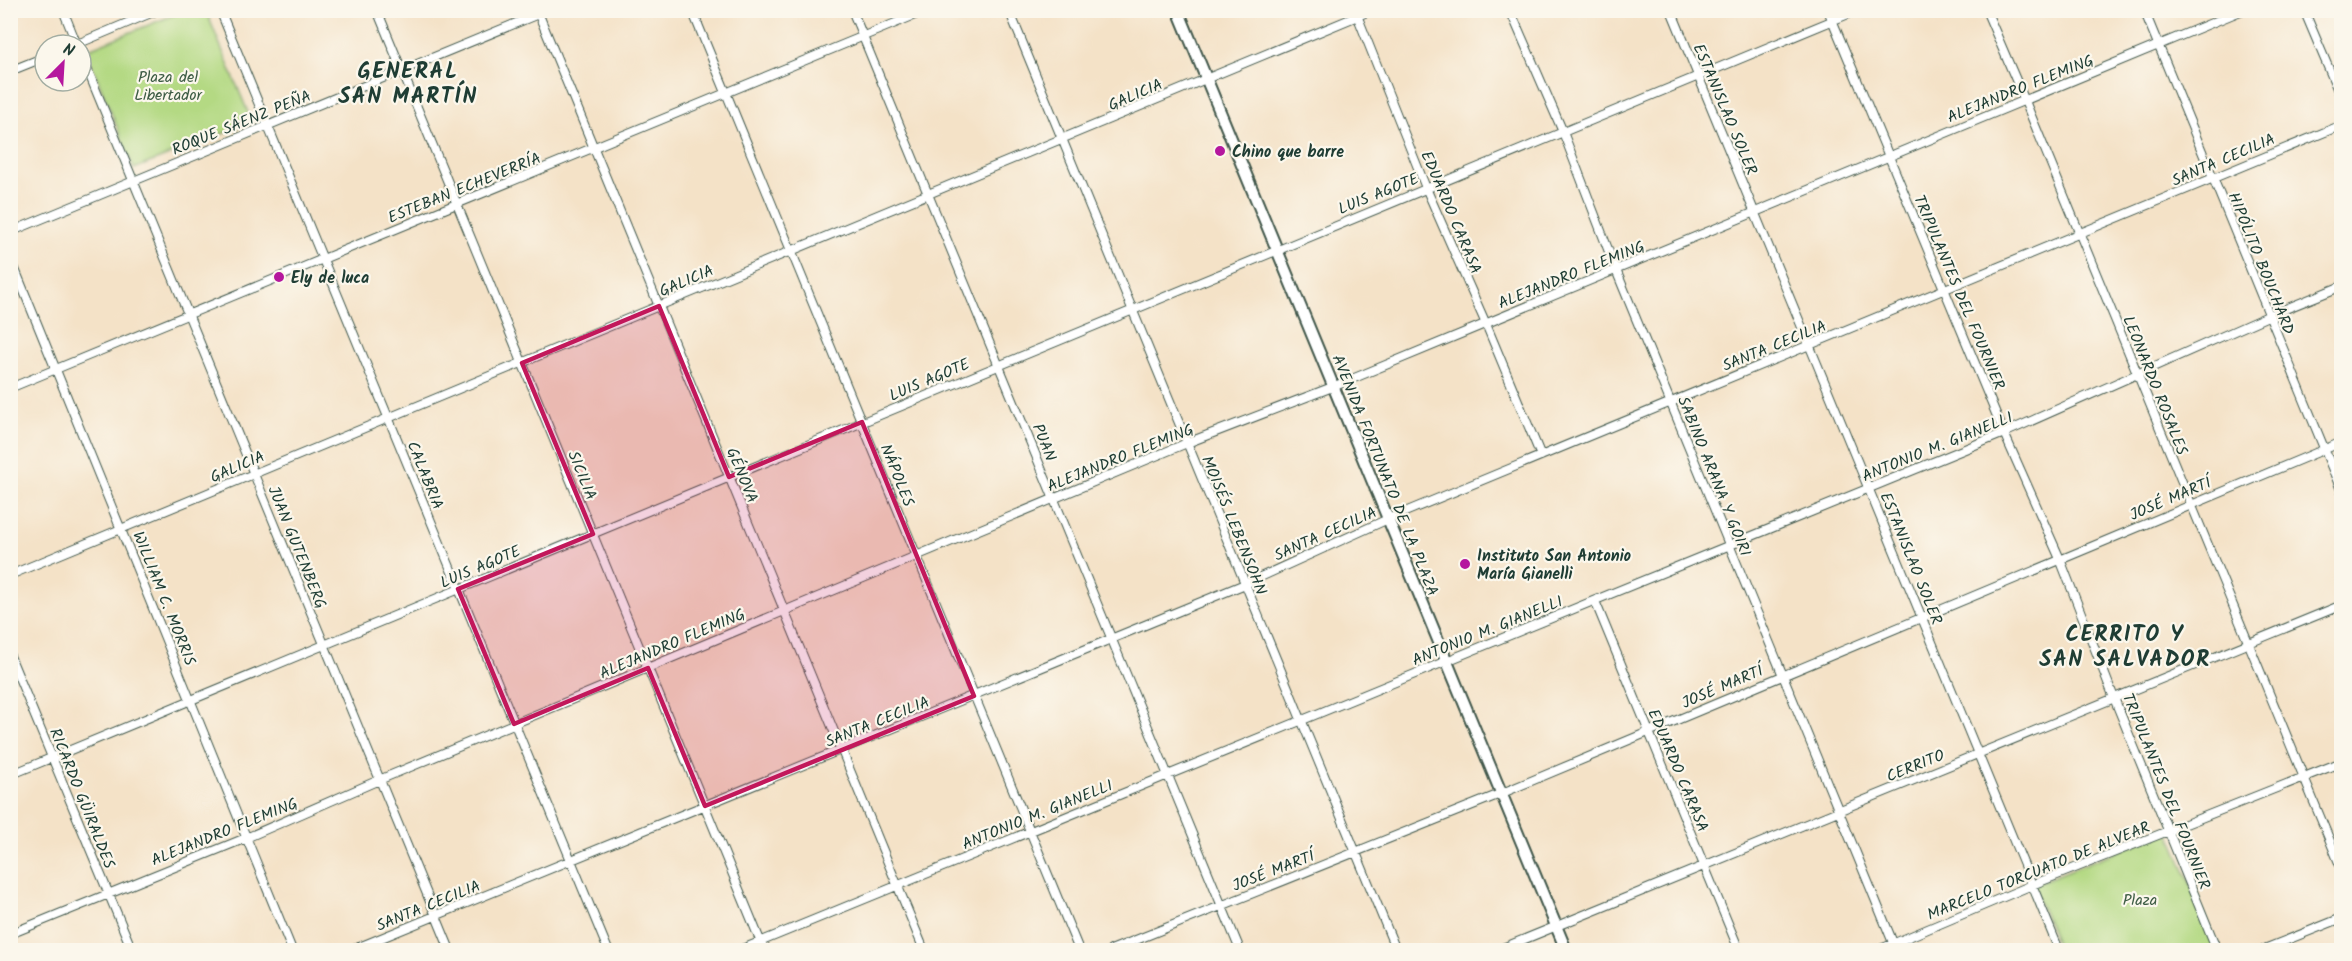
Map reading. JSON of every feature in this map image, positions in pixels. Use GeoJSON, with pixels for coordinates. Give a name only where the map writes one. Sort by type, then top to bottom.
{"type":"FeatureCollection","features":[{"type":"Feature","properties":{"kind":"main road","name":"AVENIDA FORTUNATO DE LA PLAZA"},"geometry":{"type":"LineString","coordinates":[[1178,10],[1276,250],[1335,386],[1566,951]]}},
{"type":"Feature","properties":{"kind":"street"},"geometry":{"type":"LineString","coordinates":[[63,10],[72,33]]}},
{"type":"Feature","properties":{"kind":"street"},"geometry":{"type":"LineString","coordinates":[[93,38],[158,10]]}},
{"type":"Feature","properties":{"kind":"street","name":"CALABRIA"},"geometry":{"type":"LineString","coordinates":[[220,10],[608,951]]}},
{"type":"Feature","properties":{"kind":"street","name":"SICILIA"},"geometry":{"type":"LineString","coordinates":[[377,10],[400,71],[457,204],[764,951]]}},
{"type":"Feature","properties":{"kind":"street","name":"ROQUE SÁENZ PEÑA"},"geometry":{"type":"LineString","coordinates":[[10,232],[538,12],[548,10]]}},
{"type":"Feature","properties":{"kind":"street","name":"NÁPOLES"},"geometry":{"type":"LineString","coordinates":[[692,10],[1079,951]]}},
{"type":"Feature","properties":{"kind":"street","name":"PUAN"},"geometry":{"type":"LineString","coordinates":[[852,10],[1240,951]]}},
{"type":"Feature","properties":{"kind":"street","name":"ESTEBAN ECHEVERRÍA"},"geometry":{"type":"LineString","coordinates":[[10,388],[927,10]]}},
{"type":"Feature","properties":{"kind":"street","name":"MOISÉS LEBENSOHN"},"geometry":{"type":"LineString","coordinates":[[1009,10],[1396,951]]}},
{"type":"Feature","properties":{"kind":"street","name":"GALICIA"},"geometry":{"type":"LineString","coordinates":[[10,574],[928,195],[1356,14],[1372,10]]}},
{"type":"Feature","properties":{"kind":"street","name":"SABINO ARANA Y GOIRI"},"geometry":{"type":"LineString","coordinates":[[1510,10],[1563,132],[1616,270],[1895,947]]}},
{"type":"Feature","properties":{"kind":"street","name":"ESTANISLAO SOLER"},"geometry":{"type":"LineString","coordinates":[[1671,10],[2059,951]]}},
{"type":"Feature","properties":{"kind":"street","name":"TRIPULANTES DEL FOURNIER"},"geometry":{"type":"LineString","coordinates":[[1828,10],[2004,433],[2060,558],[2217,951]]}},
{"type":"Feature","properties":{"kind":"street","name":"LUIS AGOTE"},"geometry":{"type":"LineString","coordinates":[[10,775],[1858,10]]}},
{"type":"Feature","properties":{"kind":"street","name":"LEONARDO ROSALES"},"geometry":{"type":"LineString","coordinates":[[1986,10],[2342,870]]}},
{"type":"Feature","properties":{"kind":"street","name":"HIPÓLITO BOUCHARD"},"geometry":{"type":"LineString","coordinates":[[2144,10],[2342,492]]}},
{"type":"Feature","properties":{"kind":"street","name":"ALEJANDRO FLEMING"},"geometry":{"type":"LineString","coordinates":[[10,933],[246,838],[1187,443],[1335,386],[2243,10]]}},
{"type":"Feature","properties":{"kind":"street"},"geometry":{"type":"LineString","coordinates":[[2304,10],[2342,100]]}},
{"type":"Feature","properties":{"kind":"street","name":"GÉNOVA"},"geometry":{"type":"LineString","coordinates":[[538,12],[924,951]]}},
{"type":"Feature","properties":{"kind":"street","name":"EDUARDO CARASA"},"geometry":{"type":"LineString","coordinates":[[1356,14],[1426,188],[1541,456]]}},
{"type":"Feature","properties":{"kind":"street"},"geometry":{"type":"LineString","coordinates":[[10,71],[33,62]]}},
{"type":"Feature","properties":{"kind":"street","name":"JUAN GUTENBERG"},"geometry":{"type":"LineString","coordinates":[[93,83],[450,951]]}},
{"type":"Feature","properties":{"kind":"street","name":"SANTA CECILIA"},"geometry":{"type":"LineString","coordinates":[[352,951],[1245,584],[1388,519],[2342,125]]}},
{"type":"Feature","properties":{"kind":"street","name":"WILLIAM C. MORRIS"},"geometry":{"type":"LineString","coordinates":[[10,257],[292,951]]}},
{"type":"Feature","properties":{"kind":"street","name":"ANTONIO M. GIANELLI"},"geometry":{"type":"LineString","coordinates":[[740,951],[2004,433],[2268,316],[2342,286]]}},
{"type":"Feature","properties":{"kind":"street","name":"JOSÉ MARTÍ"},"geometry":{"type":"LineString","coordinates":[[1111,951],[1500,794],[2342,442]]}},
{"type":"Feature","properties":{"kind":"street","name":"EDUARDO CARASA"},"geometry":{"type":"LineString","coordinates":[[1595,601],[1739,951]]}},
{"type":"Feature","properties":{"kind":"street","name":"CERRITO"},"geometry":{"type":"LineString","coordinates":[[1498,951],[2342,605]]}},
{"type":"Feature","properties":{"kind":"street","name":"RICARDO GÜIRALDES"},"geometry":{"type":"LineString","coordinates":[[10,656],[132,951]]}},
{"type":"Feature","properties":{"kind":"street","name":"MARCELO TORCUATO DE ALVEAR"},"geometry":{"type":"LineString","coordinates":[[1878,951],[1895,947],[2032,885],[2342,762]]}},
{"type":"Feature","properties":{"kind":"street"},"geometry":{"type":"LineString","coordinates":[[2262,951],[2342,918]]}},
{"type":"Feature","properties":{"kind":"highlighted area"},"geometry":{"type":"Polygon","coordinates":[[[659,306],[729,477],[862,422],[974,696],[705,806],[648,668],[514,724],[458,589],[593,534],[522,363],[659,306]]]}},
{"type":"Feature","properties":{"kind":"green space","name":"Plaza del Libertador"},"geometry":{"type":"Polygon","coordinates":[[[186,10],[206,11],[252,122],[134,169],[93,67],[93,47],[186,10]]]}},
{"type":"Feature","properties":{"kind":"green space","name":"Plaza"},"geometry":{"type":"Polygon","coordinates":[[[2169,831],[2217,950],[2059,950],[2032,885],[2169,831]]]}},
{"type":"Feature","properties":{"kind":"place","name":"Chino que barre"},"geometry":{"type":"Point","coordinates":[1220,151]}},
{"type":"Feature","properties":{"kind":"place","name":"Ely de luca"},"geometry":{"type":"Point","coordinates":[279,277]}},
{"type":"Feature","properties":{"kind":"place","name":"Instituto San Antonio María Gianelli"},"geometry":{"type":"Point","coordinates":[1465,564]}},
{"type":"Feature","properties":{"kind":"district","name":"GENERAL SAN MARTÍN"},"geometry":{"type":"Point","coordinates":[408,82]}},
{"type":"Feature","properties":{"kind":"district","name":"CERRITO Y SAN SALVADOR"},"geometry":{"type":"Point","coordinates":[2125,646]}}]}
